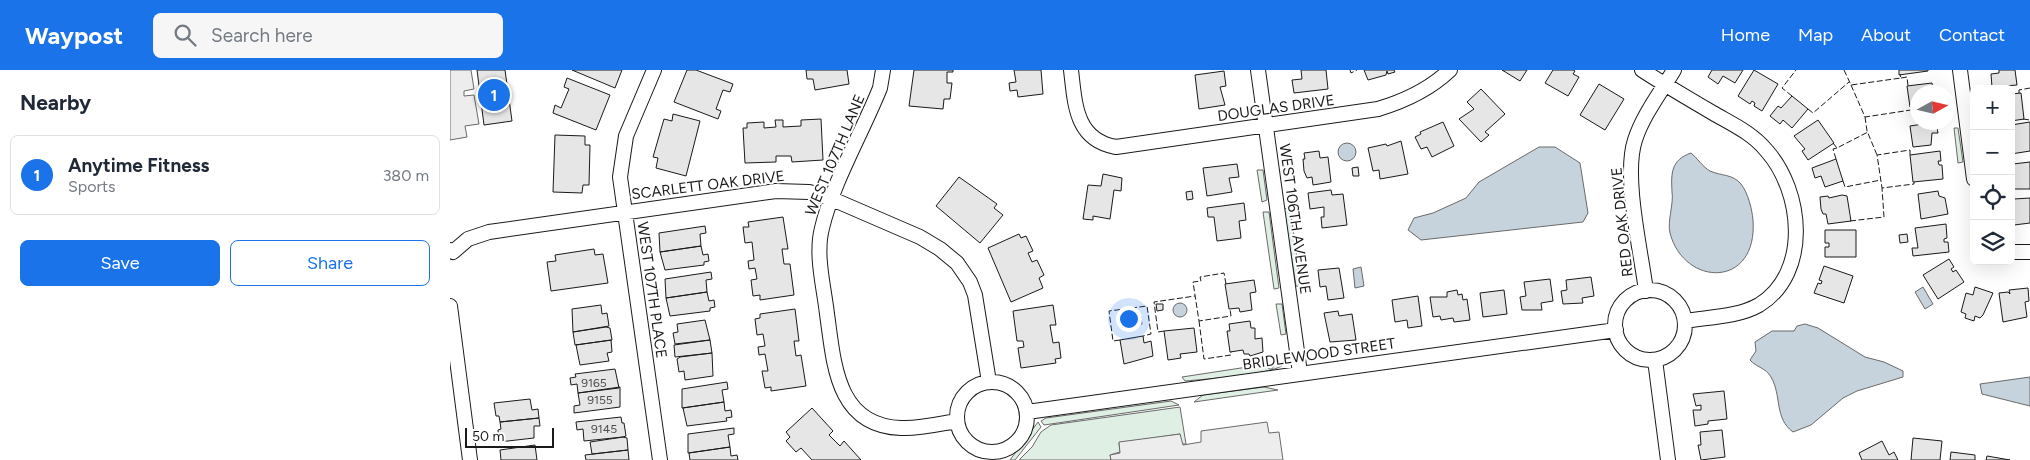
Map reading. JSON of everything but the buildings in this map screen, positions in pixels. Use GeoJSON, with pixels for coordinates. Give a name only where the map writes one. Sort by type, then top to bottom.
{"type":"FeatureCollection","features":[{"type":"Feature","properties":{"kind":"street","name":"WEST 107TH PLACE"},"geometry":{"type":"LineString","coordinates":[[654,70],[623,146],[620,177],[660,460]]}},
{"type":"Feature","properties":{"kind":"street","name":"WEST 107TH LANE"},"geometry":{"type":"LineString","coordinates":[[883,70],[880,88],[832,199],[821,230],[820,255],[834,370],[840,389],[858,412],[882,425],[902,428],[957,422]]}},
{"type":"Feature","properties":{"kind":"street","name":"DOUGLAS DRIVE"},"geometry":{"type":"LineString","coordinates":[[1071,70],[1079,120],[1084,130],[1097,141],[1114,147],[1389,106],[1430,86],[1450,70]]}},
{"type":"Feature","properties":{"kind":"street","name":"WEST 106TH AVENUE"},"geometry":{"type":"LineString","coordinates":[[1258,70],[1300,373]]}},
{"type":"Feature","properties":{"kind":"street"},"geometry":{"type":"LineString","coordinates":[[1642,70],[1753,137],[1766,150],[1786,179],[1790,194],[1796,237],[1794,256],[1783,283],[1772,295],[1747,310],[1685,321]]}},
{"type":"Feature","properties":{"kind":"street","name":"RED OAK DRIVE"},"geometry":{"type":"LineString","coordinates":[[1646,291],[1630,175],[1631,160],[1640,127],[1674,70]]}},
{"type":"Feature","properties":{"kind":"street"},"geometry":{"type":"LineString","coordinates":[[1960,70],[1973,175]]}},
{"type":"Feature","properties":{"kind":"street","name":"SCARLETT OAK DRIVE"},"geometry":{"type":"LineString","coordinates":[[451,254],[468,239],[484,233],[784,190],[809,192],[832,199],[920,237],[940,249],[957,263],[970,282],[975,295],[989,382]]}},
{"type":"Feature","properties":{"kind":"street"},"geometry":{"type":"LineString","coordinates":[[2015,252],[2030,252]]}},
{"type":"Feature","properties":{"kind":"street"},"geometry":{"type":"LineString","coordinates":[[1646,291],[1661,292],[1670,296],[1680,307],[1685,321],[1683,338],[1678,347],[1670,354],[1655,360],[1639,358],[1629,353],[1622,345],[1616,330],[1616,319],[1623,304],[1635,294],[1646,291]]}},
{"type":"Feature","properties":{"kind":"street"},"geometry":{"type":"LineString","coordinates":[[450,306],[470,460]]}},
{"type":"Feature","properties":{"kind":"street","name":"BRIDLEWOOD STREET"},"geometry":{"type":"LineString","coordinates":[[1027,412],[1616,330]]}},
{"type":"Feature","properties":{"kind":"street"},"geometry":{"type":"LineString","coordinates":[[1655,360],[1668,460]]}},
{"type":"Feature","properties":{"kind":"street"},"geometry":{"type":"LineString","coordinates":[[989,382],[1002,383],[1014,389],[1023,399],[1027,412],[1027,425],[1021,438],[1000,456],[972,446],[962,435],[957,422],[958,407],[965,395],[976,386],[989,382]]}},
{"type":"Feature","properties":{"kind":"green space"},"geometry":{"type":"Polygon","coordinates":[[[1955,128],[1958,128],[1963,162],[1958,163],[1955,128]]]}},
{"type":"Feature","properties":{"kind":"green space"},"geometry":{"type":"Polygon","coordinates":[[[1257,170],[1263,170],[1267,200],[1262,202],[1257,170]]]}},
{"type":"Feature","properties":{"kind":"green space"},"geometry":{"type":"Polygon","coordinates":[[[1290,207],[1301,287],[1296,286],[1284,209],[1290,207]]]}},
{"type":"Feature","properties":{"kind":"green space"},"geometry":{"type":"Polygon","coordinates":[[[1263,212],[1269,212],[1279,288],[1274,289],[1263,212]]]}},
{"type":"Feature","properties":{"kind":"green space"},"geometry":{"type":"Polygon","coordinates":[[[1276,304],[1282,304],[1286,334],[1281,335],[1276,304]]]}},
{"type":"Feature","properties":{"kind":"green space"},"geometry":{"type":"Polygon","coordinates":[[[1282,362],[1282,366],[1274,369],[1250,374],[1185,381],[1182,377],[1267,364],[1269,369],[1272,369],[1275,363],[1282,362]]]}},
{"type":"Feature","properties":{"kind":"green space"},"geometry":{"type":"Polygon","coordinates":[[[1264,387],[1278,390],[1194,402],[1203,395],[1264,387]]]}},
{"type":"Feature","properties":{"kind":"green space"},"geometry":{"type":"Polygon","coordinates":[[[1171,401],[1179,405],[1044,425],[1041,421],[1046,418],[1171,401]]]}},
{"type":"Feature","properties":{"kind":"green space"},"geometry":{"type":"Polygon","coordinates":[[[1180,407],[1186,444],[1181,444],[1180,434],[1119,443],[1120,452],[1110,455],[1111,460],[1019,460],[1032,447],[1041,432],[1051,425],[1180,407]]]}},
{"type":"Feature","properties":{"kind":"green space"},"geometry":{"type":"Polygon","coordinates":[[[1038,422],[1041,427],[1015,460],[1010,460],[1038,422]]]}},
{"type":"Feature","properties":{"kind":"shaded area"},"geometry":{"type":"Polygon","coordinates":[[[450,70],[471,70],[474,89],[464,91],[464,96],[474,95],[479,124],[465,126],[467,137],[450,140],[450,70]]]}},
{"type":"Feature","properties":{"kind":"shaded area"},"geometry":{"type":"Polygon","coordinates":[[[1347,143],[1353,146],[1356,152],[1353,158],[1347,161],[1341,158],[1338,152],[1341,146],[1347,143]]]}},
{"type":"Feature","properties":{"kind":"shaded area"},"geometry":{"type":"Polygon","coordinates":[[[1539,147],[1555,147],[1580,163],[1588,213],[1583,222],[1421,240],[1408,230],[1414,218],[1433,213],[1466,198],[1479,182],[1539,147]]]}},
{"type":"Feature","properties":{"kind":"shaded area"},"geometry":{"type":"Polygon","coordinates":[[[1691,153],[1710,171],[1738,181],[1748,196],[1753,220],[1751,243],[1744,259],[1733,269],[1719,273],[1704,271],[1690,263],[1678,251],[1670,233],[1672,173],[1679,159],[1691,153]]]}},
{"type":"Feature","properties":{"kind":"shaded area"},"geometry":{"type":"Polygon","coordinates":[[[1361,267],[1364,286],[1355,288],[1353,269],[1361,267]]]}},
{"type":"Feature","properties":{"kind":"shaded area"},"geometry":{"type":"Polygon","coordinates":[[[1923,287],[1933,304],[1925,309],[1915,292],[1923,287]]]}},
{"type":"Feature","properties":{"kind":"shaded area"},"geometry":{"type":"Polygon","coordinates":[[[1177,303],[1183,303],[1187,310],[1183,317],[1177,317],[1173,313],[1173,307],[1177,303]]]}},
{"type":"Feature","properties":{"kind":"shaded area"},"geometry":{"type":"Polygon","coordinates":[[[1141,316],[1142,324],[1120,327],[1120,319],[1141,316]]]}},
{"type":"Feature","properties":{"kind":"shaded area"},"geometry":{"type":"Polygon","coordinates":[[[1805,324],[1818,328],[1865,357],[1884,362],[1903,371],[1903,377],[1857,391],[1843,398],[1811,425],[1793,432],[1783,420],[1771,377],[1750,360],[1756,351],[1755,342],[1772,331],[1794,331],[1797,326],[1805,324]]]}},
{"type":"Feature","properties":{"kind":"shaded area"},"geometry":{"type":"Polygon","coordinates":[[[2030,377],[2030,406],[1982,394],[1980,384],[2030,377]]]}},
{"type":"Feature","properties":{"kind":"shaded area"},"geometry":{"type":"Polygon","coordinates":[[[1267,422],[1269,433],[1279,432],[1283,460],[1111,460],[1110,455],[1120,453],[1119,442],[1180,434],[1183,445],[1201,442],[1201,431],[1267,422]]]}},
{"type":"Feature","properties":{"kind":"fence"},"geometry":{"type":"LineString","coordinates":[[1350,70],[1351,73],[1357,70]]}},
{"type":"Feature","properties":{"kind":"fence"},"geometry":{"type":"LineString","coordinates":[[1792,96],[1782,88],[1796,70]]}},
{"type":"Feature","properties":{"kind":"fence"},"geometry":{"type":"LineString","coordinates":[[1844,70],[1851,85],[1901,78],[1900,74]]}},
{"type":"Feature","properties":{"kind":"fence"},"geometry":{"type":"LineString","coordinates":[[1901,78],[1907,77],[1908,86]]}},
{"type":"Feature","properties":{"kind":"fence"},"geometry":{"type":"LineString","coordinates":[[1808,109],[1813,113],[1849,82]]}},
{"type":"Feature","properties":{"kind":"fence"},"geometry":{"type":"LineString","coordinates":[[1851,85],[1865,117],[1910,110]]}},
{"type":"Feature","properties":{"kind":"fence"},"geometry":{"type":"LineString","coordinates":[[2019,93],[2019,90],[2030,88]]}},
{"type":"Feature","properties":{"kind":"fence"},"geometry":{"type":"LineString","coordinates":[[1865,117],[1867,131],[1877,155]]}},
{"type":"Feature","properties":{"kind":"fence"},"geometry":{"type":"LineString","coordinates":[[2023,119],[2030,120]]}},
{"type":"Feature","properties":{"kind":"fence"},"geometry":{"type":"LineString","coordinates":[[1833,143],[1837,148],[1868,132]]}},
{"type":"Feature","properties":{"kind":"fence"},"geometry":{"type":"LineString","coordinates":[[1836,159],[1833,149],[1837,148]]}},
{"type":"Feature","properties":{"kind":"fence"},"geometry":{"type":"LineString","coordinates":[[1910,155],[1910,150],[1877,155],[1882,188],[1914,184],[1914,182]]}},
{"type":"Feature","properties":{"kind":"fence"},"geometry":{"type":"LineString","coordinates":[[1843,181],[1845,187],[1881,180]]}},
{"type":"Feature","properties":{"kind":"fence"},"geometry":{"type":"LineString","coordinates":[[1850,221],[1884,217],[1882,188]]}},
{"type":"Feature","properties":{"kind":"fence"},"geometry":{"type":"LineString","coordinates":[[1226,284],[1224,273],[1200,277],[1201,281],[1193,282],[1199,321],[1231,316],[1230,309]]}},
{"type":"Feature","properties":{"kind":"fence"},"geometry":{"type":"LineString","coordinates":[[1164,331],[1158,332],[1154,302],[1195,296]]}},
{"type":"Feature","properties":{"kind":"fence"},"geometry":{"type":"LineString","coordinates":[[1120,340],[1113,341],[1109,311],[1147,306],[1151,334],[1143,336]]}},
{"type":"Feature","properties":{"kind":"fence"},"geometry":{"type":"LineString","coordinates":[[1199,321],[1204,359],[1231,355],[1231,352]]}},
{"type":"Feature","properties":{"kind":"place","name":"Anytime Fitness"},"geometry":{"type":"Point","coordinates":[494,95]}}]}
